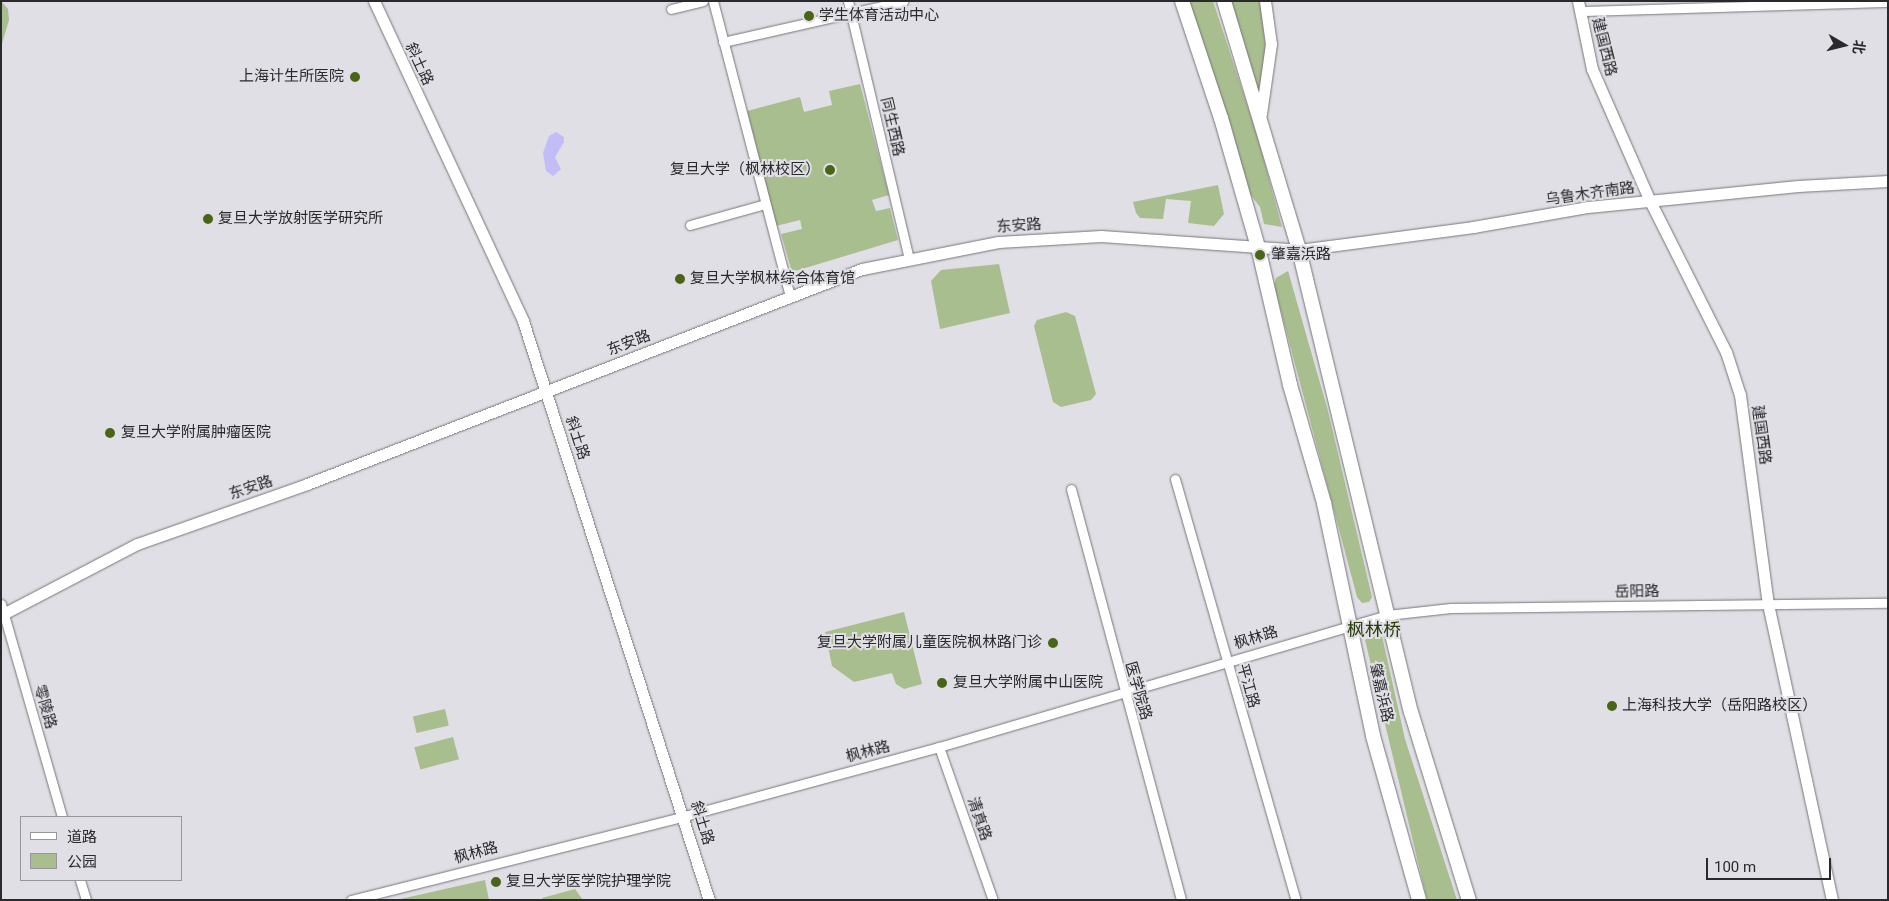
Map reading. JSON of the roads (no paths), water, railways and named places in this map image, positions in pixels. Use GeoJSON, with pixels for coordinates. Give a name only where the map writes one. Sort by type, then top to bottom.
{"type":"FeatureCollection","features":[{"type":"Feature","properties":{"kind":"main road","name":"肇嘉浜路"},"geometry":{"type":"LineString","coordinates":[[1182,1],[1221,118],[1258,247],[1290,385],[1324,503],[1348,625],[1373,736],[1419,900]]}},
{"type":"Feature","properties":{"kind":"main road","name":"肇嘉浜路"},"geometry":{"type":"LineString","coordinates":[[1224,1],[1260,114],[1299,250],[1411,712],[1469,900]]}},
{"type":"Feature","properties":{"kind":"street","name":"斜土路"},"geometry":{"type":"LineString","coordinates":[[374,1],[523,321],[685,816],[709,900]]}},
{"type":"Feature","properties":{"kind":"street"},"geometry":{"type":"LineString","coordinates":[[671,9],[703,1]]}},
{"type":"Feature","properties":{"kind":"street"},"geometry":{"type":"LineString","coordinates":[[713,1],[790,296]]}},
{"type":"Feature","properties":{"kind":"street","name":"同生西路"},"geometry":{"type":"LineString","coordinates":[[848,1],[909,259]]}},
{"type":"Feature","properties":{"kind":"street"},"geometry":{"type":"LineString","coordinates":[[723,42],[851,15],[904,1]]}},
{"type":"Feature","properties":{"kind":"street","name":"肇嘉浜路"},"geometry":{"type":"LineString","coordinates":[[1260,114],[1271,44],[1265,1]]}},
{"type":"Feature","properties":{"kind":"street"},"geometry":{"type":"LineString","coordinates":[[1579,6],[1888,2]]}},
{"type":"Feature","properties":{"kind":"street","name":"建国西路"},"geometry":{"type":"LineString","coordinates":[[1579,6],[1592,68],[1650,201],[1711,319],[1740,395],[1768,604],[1832,900]]}},
{"type":"Feature","properties":{"kind":"street","name":"乌鲁木齐南路"},"geometry":{"type":"LineString","coordinates":[[1299,250],[1650,201],[1888,181]]}},
{"type":"Feature","properties":{"kind":"street"},"geometry":{"type":"LineString","coordinates":[[690,225],[765,204]]}},
{"type":"Feature","properties":{"kind":"street","name":"东安路"},"geometry":{"type":"LineString","coordinates":[[2,610],[137,544],[307,484],[862,269],[998,242],[1101,236],[1299,250]]}},
{"type":"Feature","properties":{"kind":"street","name":"平江路"},"geometry":{"type":"LineString","coordinates":[[1175,479],[1296,900]]}},
{"type":"Feature","properties":{"kind":"street","name":"医学院路"},"geometry":{"type":"LineString","coordinates":[[1071,490],[1124,693],[1182,900]]}},
{"type":"Feature","properties":{"kind":"street","name":"岳阳路"},"geometry":{"type":"LineString","coordinates":[[1387,615],[1451,608],[1888,603]]}},
{"type":"Feature","properties":{"kind":"street","name":"零陵路"},"geometry":{"type":"LineString","coordinates":[[2,610],[62,816]]}},
{"type":"Feature","properties":{"kind":"street","name":"枫林路"},"geometry":{"type":"LineString","coordinates":[[351,900],[685,816],[939,747],[1387,615]]}},
{"type":"Feature","properties":{"kind":"street","name":"清真路"},"geometry":{"type":"LineString","coordinates":[[939,747],[993,900]]}},
{"type":"Feature","properties":{"kind":"street"},"geometry":{"type":"LineString","coordinates":[[80,881],[86,900]]}},
{"type":"Feature","properties":{"kind":"place","name":"学生体育活动中心"},"geometry":{"type":"Point","coordinates":[809,16]}},
{"type":"Feature","properties":{"kind":"place","name":"上海计生所医院"},"geometry":{"type":"Point","coordinates":[355,77]}},
{"type":"Feature","properties":{"kind":"place","name":"复旦大学（枫林校区）"},"geometry":{"type":"Point","coordinates":[830,170]}},
{"type":"Feature","properties":{"kind":"place","name":"复旦大学放射医学研究所"},"geometry":{"type":"Point","coordinates":[208,219]}},
{"type":"Feature","properties":{"kind":"place","name":"肇嘉浜路"},"geometry":{"type":"Point","coordinates":[1260,255]}},
{"type":"Feature","properties":{"kind":"place","name":"复旦大学枫林综合体育馆"},"geometry":{"type":"Point","coordinates":[680,279]}},
{"type":"Feature","properties":{"kind":"place","name":"复旦大学附属肿瘤医院"},"geometry":{"type":"Point","coordinates":[110,433]}},
{"type":"Feature","properties":{"kind":"place","name":"复旦大学附属儿童医院枫林路门诊"},"geometry":{"type":"Point","coordinates":[1053,643]}},
{"type":"Feature","properties":{"kind":"place","name":"复旦大学附属中山医院"},"geometry":{"type":"Point","coordinates":[942,683]}},
{"type":"Feature","properties":{"kind":"place","name":"上海科技大学（岳阳路校区）"},"geometry":{"type":"Point","coordinates":[1612,706]}},
{"type":"Feature","properties":{"kind":"place","name":"复旦大学医学院护理学院"},"geometry":{"type":"Point","coordinates":[496,882]}},
{"type":"Feature","properties":{"kind":"district","name":"枫林桥"},"geometry":{"type":"Point","coordinates":[1374,630]}}]}
